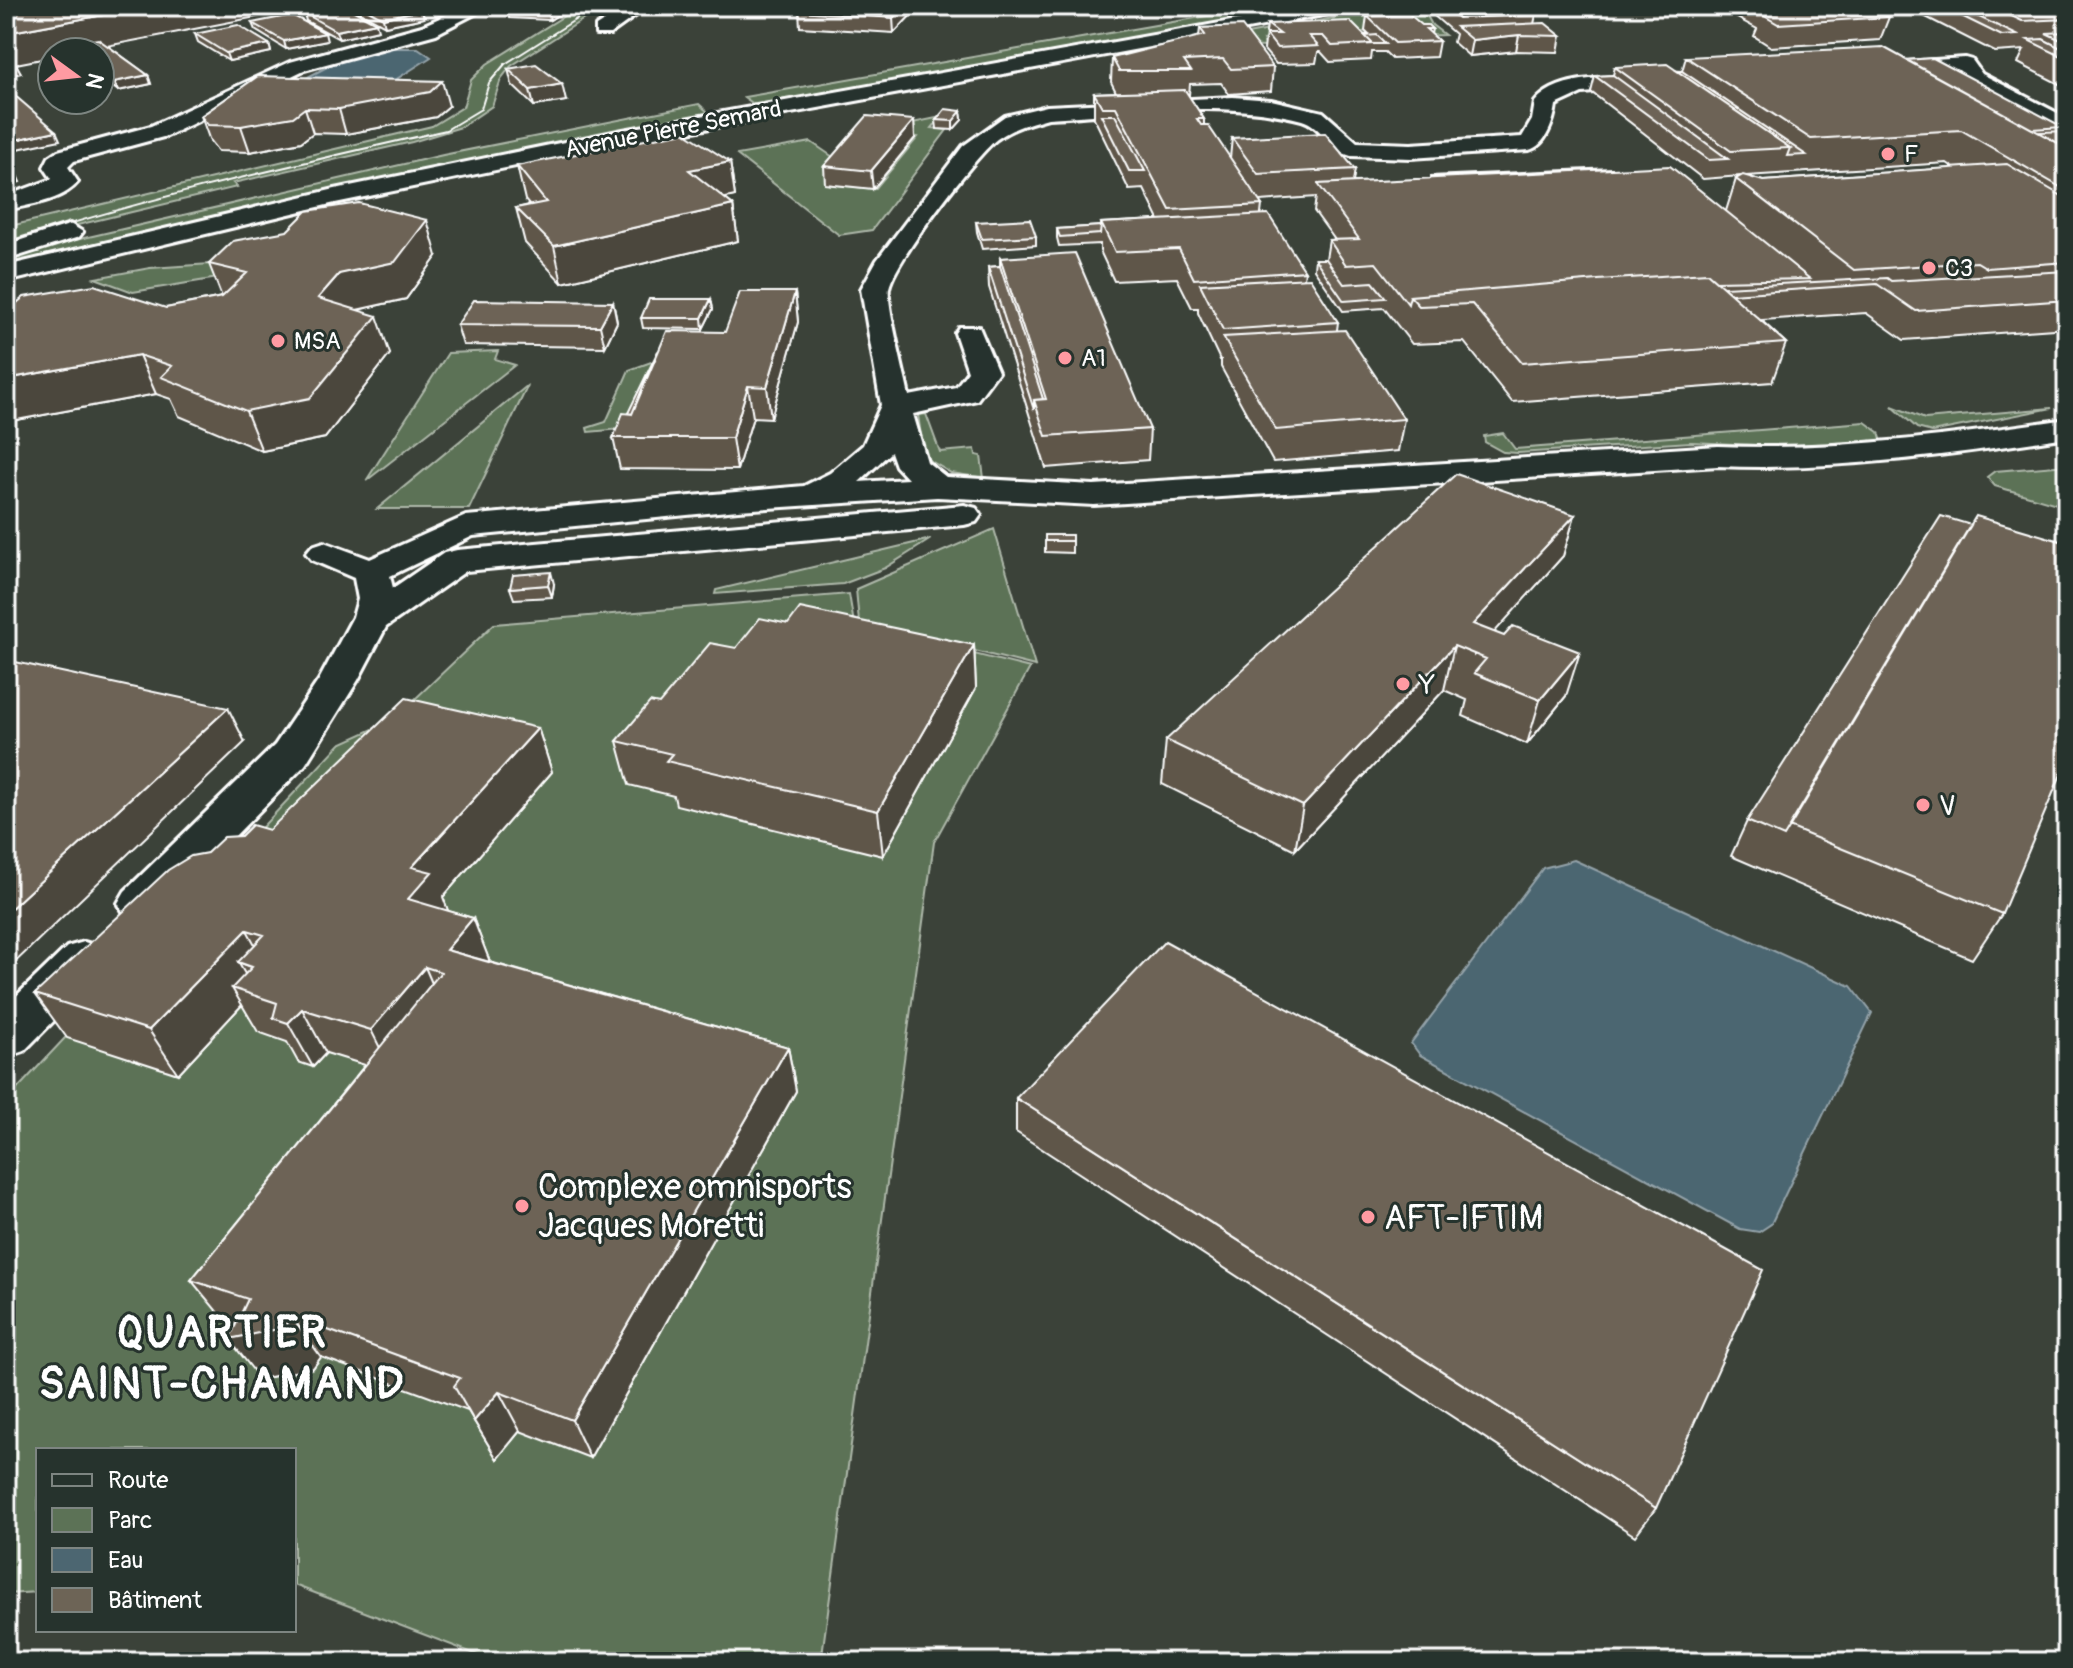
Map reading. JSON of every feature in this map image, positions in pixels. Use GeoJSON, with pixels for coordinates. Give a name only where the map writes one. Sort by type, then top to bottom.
{"type":"FeatureCollection","features":[{"type":"Feature","properties":{"kind":"street"},"geometry":{"type":"LineString","coordinates":[[6,203],[37,196],[66,182],[56,167],[57,162],[66,156],[159,131],[297,66],[331,54],[429,30],[481,6]]}},
{"type":"Feature","properties":{"kind":"street"},"geometry":{"type":"LineString","coordinates":[[603,30],[640,6]]}},
{"type":"Feature","properties":{"kind":"street","name":"Avenue Pierre Semard"},"geometry":{"type":"LineString","coordinates":[[814,81],[1242,6]]}},
{"type":"Feature","properties":{"kind":"street","name":"Avenue Pierre Semard"},"geometry":{"type":"LineString","coordinates":[[6,274],[335,196],[623,137],[1345,6]]}},
{"type":"Feature","properties":{"kind":"street"},"geometry":{"type":"LineString","coordinates":[[1873,70],[1965,64],[1975,78],[2067,127]]}},
{"type":"Feature","properties":{"kind":"street"},"geometry":{"type":"LineString","coordinates":[[937,487],[912,466],[894,408],[875,289],[890,260],[971,151],[1013,121],[1047,112],[1233,103],[1271,106],[1315,117],[1351,149],[1426,150],[1529,143],[1543,120],[1546,102],[1562,92],[1671,81]]}},
{"type":"Feature","properties":{"kind":"street"},"geometry":{"type":"LineString","coordinates":[[6,249],[100,225]]}},
{"type":"Feature","properties":{"kind":"street"},"geometry":{"type":"LineString","coordinates":[[894,408],[966,394],[983,372],[969,333]]}},
{"type":"Feature","properties":{"kind":"street"},"geometry":{"type":"LineString","coordinates":[[805,498],[842,480],[877,449],[894,408]]}},
{"type":"Feature","properties":{"kind":"street"},"geometry":{"type":"LineString","coordinates":[[368,622],[457,561],[990,513],[1094,495],[1718,456],[1792,459],[1903,451],[2067,428]]}},
{"type":"Feature","properties":{"kind":"street"},"geometry":{"type":"LineString","coordinates":[[324,553],[371,572],[466,526],[738,500],[937,487],[1094,495]]}},
{"type":"Feature","properties":{"kind":"street"},"geometry":{"type":"LineString","coordinates":[[6,1037],[290,755],[310,728],[368,622],[376,601],[371,572]]}},
{"type":"Feature","properties":{"kind":"green space"},"geometry":{"type":"Polygon","coordinates":[[[580,6],[604,6],[511,66],[501,79],[492,106],[461,127],[412,142],[233,183],[237,187],[6,242],[6,227],[432,126],[463,107],[471,80],[487,64],[580,6]]]}},
{"type":"Feature","properties":{"kind":"green space"},"geometry":{"type":"Polygon","coordinates":[[[1264,6],[1309,6],[755,105],[744,97],[1264,6]]]}},
{"type":"Feature","properties":{"kind":"green space"},"geometry":{"type":"Polygon","coordinates":[[[1398,6],[1458,6],[1426,14],[1432,25],[1445,35],[1417,36],[1407,29],[1270,38],[1263,40],[1266,47],[1194,44],[1398,6]]]}},
{"type":"Feature","properties":{"kind":"green space"},"geometry":{"type":"Polygon","coordinates":[[[699,104],[710,114],[397,176],[6,267],[6,256],[443,155],[699,104]]]}},
{"type":"Feature","properties":{"kind":"green space"},"geometry":{"type":"Polygon","coordinates":[[[941,117],[932,128],[947,130],[872,230],[839,235],[737,155],[811,142],[836,159],[826,184],[875,189],[918,137],[900,133],[893,127],[941,117]]]}},
{"type":"Feature","properties":{"kind":"green space"},"geometry":{"type":"Polygon","coordinates":[[[211,264],[236,275],[133,292],[95,278],[150,268],[211,264]]]}},
{"type":"Feature","properties":{"kind":"green space"},"geometry":{"type":"Polygon","coordinates":[[[498,351],[495,359],[515,365],[366,481],[448,353],[498,351]]]}},
{"type":"Feature","properties":{"kind":"green space"},"geometry":{"type":"Polygon","coordinates":[[[665,357],[633,428],[588,432],[587,428],[606,422],[629,370],[665,357]]]}},
{"type":"Feature","properties":{"kind":"green space"},"geometry":{"type":"Polygon","coordinates":[[[528,385],[469,509],[377,509],[528,385]]]}},
{"type":"Feature","properties":{"kind":"green space"},"geometry":{"type":"Polygon","coordinates":[[[1892,406],[1925,419],[2052,408],[1932,432],[1917,428],[1892,406]]]}},
{"type":"Feature","properties":{"kind":"green space"},"geometry":{"type":"Polygon","coordinates":[[[926,414],[940,452],[975,449],[976,455],[981,456],[984,478],[951,473],[924,457],[918,415],[926,414]]]}},
{"type":"Feature","properties":{"kind":"green space"},"geometry":{"type":"Polygon","coordinates":[[[1865,422],[1879,432],[1882,442],[1776,446],[1691,442],[1518,453],[1503,452],[1485,442],[1484,436],[1503,433],[1515,449],[1865,422]]]}},
{"type":"Feature","properties":{"kind":"green space"},"geometry":{"type":"Polygon","coordinates":[[[2067,465],[2067,507],[1995,486],[1987,477],[1995,471],[2067,465]]]}},
{"type":"Feature","properties":{"kind":"green space"},"geometry":{"type":"Polygon","coordinates":[[[994,529],[1035,666],[859,622],[856,589],[994,529]]]}},
{"type":"Feature","properties":{"kind":"green space"},"geometry":{"type":"Polygon","coordinates":[[[931,539],[885,568],[843,584],[715,594],[716,590],[931,539]]]}},
{"type":"Feature","properties":{"kind":"green space"},"geometry":{"type":"Polygon","coordinates":[[[849,594],[854,624],[1030,668],[934,842],[821,1662],[496,1662],[296,1586],[296,1448],[36,1448],[36,1592],[6,1594],[6,1101],[340,744],[393,720],[494,624],[849,594]]]}},
{"type":"Feature","properties":{"kind":"water"},"geometry":{"type":"Polygon","coordinates":[[[384,48],[418,48],[431,57],[395,80],[287,88],[344,58],[384,48]]]}},
{"type":"Feature","properties":{"kind":"water"},"geometry":{"type":"Polygon","coordinates":[[[1574,860],[1851,986],[1872,1013],[1771,1224],[1759,1232],[1740,1229],[1420,1055],[1411,1043],[1543,868],[1574,860]]]}},
{"type":"Feature","properties":{"kind":"building"},"geometry":{"type":"Polygon","coordinates":[[[6,6],[152,6],[6,33],[6,6]]]}},
{"type":"Feature","properties":{"kind":"building"},"geometry":{"type":"Polygon","coordinates":[[[345,6],[376,23],[336,31],[304,13],[345,6]]]}},
{"type":"Feature","properties":{"kind":"building"},"geometry":{"type":"Polygon","coordinates":[[[361,6],[413,6],[422,10],[383,18],[361,6]]]}},
{"type":"Feature","properties":{"kind":"building"},"geometry":{"type":"Polygon","coordinates":[[[805,6],[905,6],[893,18],[799,11],[805,6]]]}},
{"type":"Feature","properties":{"kind":"building"},"geometry":{"type":"Polygon","coordinates":[[[1443,6],[1523,6],[1536,15],[1458,18],[1443,6]]]}},
{"type":"Feature","properties":{"kind":"building"},"geometry":{"type":"Polygon","coordinates":[[[1762,6],[1868,6],[1889,17],[1778,24],[1761,14],[1775,13],[1762,6]]]}},
{"type":"Feature","properties":{"kind":"building"},"geometry":{"type":"Polygon","coordinates":[[[1941,6],[1956,6],[2017,35],[2002,36],[1941,6]]]}},
{"type":"Feature","properties":{"kind":"building"},"geometry":{"type":"Polygon","coordinates":[[[1990,6],[2059,6],[2067,10],[2067,19],[2022,21],[1990,6]]]}},
{"type":"Feature","properties":{"kind":"building"},"geometry":{"type":"Polygon","coordinates":[[[1409,14],[1422,25],[1428,25],[1432,29],[1426,29],[1439,41],[1395,43],[1367,16],[1409,14]]]}},
{"type":"Feature","properties":{"kind":"building"},"geometry":{"type":"Polygon","coordinates":[[[292,15],[325,33],[284,41],[252,23],[292,15]]]}},
{"type":"Feature","properties":{"kind":"building"},"geometry":{"type":"Polygon","coordinates":[[[1350,21],[1373,44],[1332,46],[1323,36],[1309,36],[1318,46],[1277,48],[1266,34],[1280,34],[1267,24],[1350,21]]]}},
{"type":"Feature","properties":{"kind":"building"},"geometry":{"type":"Polygon","coordinates":[[[1545,23],[1561,36],[1519,35],[1472,40],[1456,27],[1545,23]]]}},
{"type":"Feature","properties":{"kind":"building"},"geometry":{"type":"Polygon","coordinates":[[[238,25],[269,44],[226,53],[195,34],[238,25]]]}},
{"type":"Feature","properties":{"kind":"building"},"geometry":{"type":"Polygon","coordinates":[[[1242,26],[1273,67],[1231,69],[1223,59],[1184,61],[1191,71],[1119,71],[1112,58],[1205,35],[1200,28],[1242,26]]]}},
{"type":"Feature","properties":{"kind":"building"},"geometry":{"type":"Polygon","coordinates":[[[2067,32],[2067,43],[2046,33],[2067,32]]]}},
{"type":"Feature","properties":{"kind":"building"},"geometry":{"type":"Polygon","coordinates":[[[1377,35],[1386,44],[1373,44],[1365,36],[1377,35]]]}},
{"type":"Feature","properties":{"kind":"building"},"geometry":{"type":"Polygon","coordinates":[[[2043,39],[2067,51],[2067,59],[2028,40],[2043,39]]]}},
{"type":"Feature","properties":{"kind":"building"},"geometry":{"type":"Polygon","coordinates":[[[1883,47],[2067,148],[2067,191],[1961,130],[1811,139],[1686,57],[1883,47]]]}},
{"type":"Feature","properties":{"kind":"building"},"geometry":{"type":"Polygon","coordinates":[[[116,52],[148,75],[116,82],[116,52]]]}},
{"type":"Feature","properties":{"kind":"building"},"geometry":{"type":"Polygon","coordinates":[[[1933,58],[2063,127],[2032,129],[1906,60],[1933,58]]]}},
{"type":"Feature","properties":{"kind":"building"},"geometry":{"type":"Polygon","coordinates":[[[536,64],[562,84],[530,90],[508,69],[536,64]]]}},
{"type":"Feature","properties":{"kind":"building"},"geometry":{"type":"Polygon","coordinates":[[[1667,64],[1790,148],[1731,151],[1615,67],[1667,64]]]}},
{"type":"Feature","properties":{"kind":"building"},"geometry":{"type":"Polygon","coordinates":[[[1677,71],[1682,71],[1806,155],[1787,156],[1790,148],[1677,71]]]}},
{"type":"Feature","properties":{"kind":"building"},"geometry":{"type":"Polygon","coordinates":[[[1613,75],[1728,159],[1709,160],[1595,76],[1613,75]]]}},
{"type":"Feature","properties":{"kind":"building"},"geometry":{"type":"Polygon","coordinates":[[[258,76],[442,81],[430,92],[339,109],[305,108],[293,117],[241,126],[208,125],[201,116],[258,76]]]}},
{"type":"Feature","properties":{"kind":"building"},"geometry":{"type":"Polygon","coordinates":[[[6,88],[56,131],[6,142],[6,88]]]}},
{"type":"Feature","properties":{"kind":"building"},"geometry":{"type":"Polygon","coordinates":[[[1185,90],[1204,119],[1197,119],[1201,125],[1208,125],[1262,205],[1170,210],[1116,107],[1102,107],[1094,93],[1185,90]]]}},
{"type":"Feature","properties":{"kind":"building"},"geometry":{"type":"Polygon","coordinates":[[[945,109],[961,111],[953,121],[936,120],[945,109]]]}},
{"type":"Feature","properties":{"kind":"building"},"geometry":{"type":"Polygon","coordinates":[[[1101,115],[1115,115],[1145,171],[1129,171],[1101,115]]]}},
{"type":"Feature","properties":{"kind":"building"},"geometry":{"type":"Polygon","coordinates":[[[867,116],[914,120],[871,171],[824,166],[867,116]]]}},
{"type":"Feature","properties":{"kind":"building"},"geometry":{"type":"Polygon","coordinates":[[[2067,131],[2067,148],[2039,132],[2067,131]]]}},
{"type":"Feature","properties":{"kind":"building"},"geometry":{"type":"Polygon","coordinates":[[[684,132],[730,162],[689,170],[733,205],[554,246],[516,208],[546,202],[517,166],[684,132]]]}},
{"type":"Feature","properties":{"kind":"building"},"geometry":{"type":"Polygon","coordinates":[[[1325,133],[1355,169],[1258,174],[1232,138],[1325,133]]]}},
{"type":"Feature","properties":{"kind":"building"},"geometry":{"type":"Polygon","coordinates":[[[6,164],[16,173],[6,175],[6,164]]]}},
{"type":"Feature","properties":{"kind":"building"},"geometry":{"type":"Polygon","coordinates":[[[2007,164],[2067,199],[2067,262],[1987,268],[1977,262],[1854,270],[1736,179],[1743,175],[1763,181],[2007,164]]]}},
{"type":"Feature","properties":{"kind":"building"},"geometry":{"type":"Polygon","coordinates":[[[1670,166],[1810,279],[1716,281],[1707,273],[1410,296],[1408,304],[1376,263],[1346,265],[1329,240],[1359,239],[1318,184],[1670,166]]]}},
{"type":"Feature","properties":{"kind":"building"},"geometry":{"type":"Polygon","coordinates":[[[1613,168],[1431,178],[1431,176],[1613,168]]]}},
{"type":"Feature","properties":{"kind":"building"},"geometry":{"type":"Polygon","coordinates":[[[359,203],[427,220],[395,262],[339,274],[318,298],[377,316],[310,398],[246,411],[161,377],[172,366],[139,355],[6,379],[6,312],[24,297],[94,285],[166,308],[222,297],[247,273],[209,264],[233,241],[287,231],[307,211],[359,203]]]}},
{"type":"Feature","properties":{"kind":"building"},"geometry":{"type":"Polygon","coordinates":[[[1268,214],[1305,271],[1194,279],[1179,249],[1115,252],[1101,223],[1268,214]]]}},
{"type":"Feature","properties":{"kind":"building"},"geometry":{"type":"Polygon","coordinates":[[[1030,219],[1036,236],[982,239],[976,222],[1030,219]]]}},
{"type":"Feature","properties":{"kind":"building"},"geometry":{"type":"Polygon","coordinates":[[[1101,226],[1100,234],[1060,237],[1057,229],[1101,226]]]}},
{"type":"Feature","properties":{"kind":"building","name":"A1"},"geometry":{"type":"Polygon","coordinates":[[[1075,253],[1150,429],[1046,436],[1034,400],[1046,399],[1000,258],[1075,253]]]}},
{"type":"Feature","properties":{"kind":"building"},"geometry":{"type":"Polygon","coordinates":[[[1315,259],[1326,259],[1344,284],[1373,282],[1386,298],[1344,301],[1315,259]]]}},
{"type":"Feature","properties":{"kind":"building"},"geometry":{"type":"Polygon","coordinates":[[[1000,266],[1043,399],[1034,400],[1034,410],[988,267],[1000,266]]]}},
{"type":"Feature","properties":{"kind":"building"},"geometry":{"type":"Polygon","coordinates":[[[2067,271],[2067,300],[1916,311],[1877,284],[1731,294],[1723,287],[1887,278],[1891,281],[2067,271]]]}},
{"type":"Feature","properties":{"kind":"building"},"geometry":{"type":"Polygon","coordinates":[[[1707,273],[1786,343],[1522,363],[1472,304],[1419,306],[1410,296],[1598,280],[1707,273]]]}},
{"type":"Feature","properties":{"kind":"building"},"geometry":{"type":"Polygon","coordinates":[[[1310,278],[1338,322],[1223,330],[1200,284],[1310,278]]]}},
{"type":"Feature","properties":{"kind":"building"},"geometry":{"type":"Polygon","coordinates":[[[740,292],[795,292],[767,387],[748,386],[732,438],[613,438],[623,413],[632,414],[667,331],[725,332],[740,292]]]}},
{"type":"Feature","properties":{"kind":"building"},"geometry":{"type":"Polygon","coordinates":[[[649,299],[711,299],[702,318],[641,318],[649,299]]]}},
{"type":"Feature","properties":{"kind":"building"},"geometry":{"type":"Polygon","coordinates":[[[474,300],[613,302],[600,326],[457,325],[474,300]]]}},
{"type":"Feature","properties":{"kind":"building"},"geometry":{"type":"Polygon","coordinates":[[[1345,330],[1404,419],[1276,430],[1223,337],[1345,330]]]}},
{"type":"Feature","properties":{"kind":"building"},"geometry":{"type":"Polygon","coordinates":[[[658,351],[632,414],[628,413],[658,351]]]}},
{"type":"Feature","properties":{"kind":"building","name":"Y"},"geometry":{"type":"Polygon","coordinates":[[[1456,474],[1575,515],[1473,624],[1504,636],[1513,626],[1580,652],[1540,700],[1474,673],[1486,659],[1454,646],[1303,806],[1166,740],[1456,474]]]}},
{"type":"Feature","properties":{"kind":"building"},"geometry":{"type":"Polygon","coordinates":[[[1941,516],[1971,525],[1784,837],[1747,821],[1941,516]]]}},
{"type":"Feature","properties":{"kind":"building","name":"V"},"geometry":{"type":"Polygon","coordinates":[[[1976,516],[2067,543],[2067,760],[2002,914],[1789,827],[1976,516]]]}},
{"type":"Feature","properties":{"kind":"building"},"geometry":{"type":"Polygon","coordinates":[[[1045,535],[1072,535],[1072,541],[1045,541],[1045,535]]]}},
{"type":"Feature","properties":{"kind":"building"},"geometry":{"type":"Polygon","coordinates":[[[551,572],[548,585],[510,588],[513,575],[551,572]]]}},
{"type":"Feature","properties":{"kind":"building"},"geometry":{"type":"Polygon","coordinates":[[[800,608],[974,645],[878,811],[666,761],[672,754],[617,741],[650,702],[659,704],[710,643],[736,648],[760,618],[788,624],[800,608]]]}},
{"type":"Feature","properties":{"kind":"building"},"geometry":{"type":"Polygon","coordinates":[[[6,660],[228,708],[6,913],[6,660]]]}},
{"type":"Feature","properties":{"kind":"building","name":"Complexe omnisports Jacques Moretti"},"geometry":{"type":"Polygon","coordinates":[[[406,698],[538,728],[412,867],[432,872],[408,899],[473,918],[446,950],[788,1047],[572,1420],[499,1392],[474,1421],[454,1386],[460,1378],[292,1317],[283,1328],[229,1339],[248,1299],[191,1280],[441,972],[425,967],[371,1030],[302,1009],[288,1023],[273,1018],[277,1003],[232,988],[252,967],[238,962],[264,935],[247,930],[149,1030],[35,994],[168,870],[191,856],[207,853],[224,837],[241,836],[252,825],[269,830],[406,698]]]}},
{"type":"Feature","properties":{"kind":"building","name":"AFT-IFTIM"},"geometry":{"type":"Polygon","coordinates":[[[1165,941],[1763,1270],[1656,1508],[1016,1098],[1165,941]]]}},
{"type":"Feature","properties":{"kind":"tram line"},"geometry":{"type":"LineString","coordinates":[[6,244],[169,196],[446,130],[481,109],[489,83],[505,64],[597,6]]}},
{"type":"Feature","properties":{"kind":"place","name":"F"},"geometry":{"type":"Point","coordinates":[1888,154]}},
{"type":"Feature","properties":{"kind":"place","name":"C3"},"geometry":{"type":"Point","coordinates":[1929,268]}},
{"type":"Feature","properties":{"kind":"place","name":"MSA"},"geometry":{"type":"Point","coordinates":[278,341]}},
{"type":"Feature","properties":{"kind":"place","name":"A1"},"geometry":{"type":"Point","coordinates":[1065,358]}},
{"type":"Feature","properties":{"kind":"place","name":"Y"},"geometry":{"type":"Point","coordinates":[1403,684]}},
{"type":"Feature","properties":{"kind":"place","name":"V"},"geometry":{"type":"Point","coordinates":[1923,805]}},
{"type":"Feature","properties":{"kind":"place","name":"Complexe omnisports Jacques Moretti"},"geometry":{"type":"Point","coordinates":[522,1206]}},
{"type":"Feature","properties":{"kind":"place","name":"AFT-IFTIM"},"geometry":{"type":"Point","coordinates":[1368,1217]}},
{"type":"Feature","properties":{"kind":"district","name":"QUARTIER SAINT-CHAMAND"},"geometry":{"type":"Point","coordinates":[222,1358]}}]}
